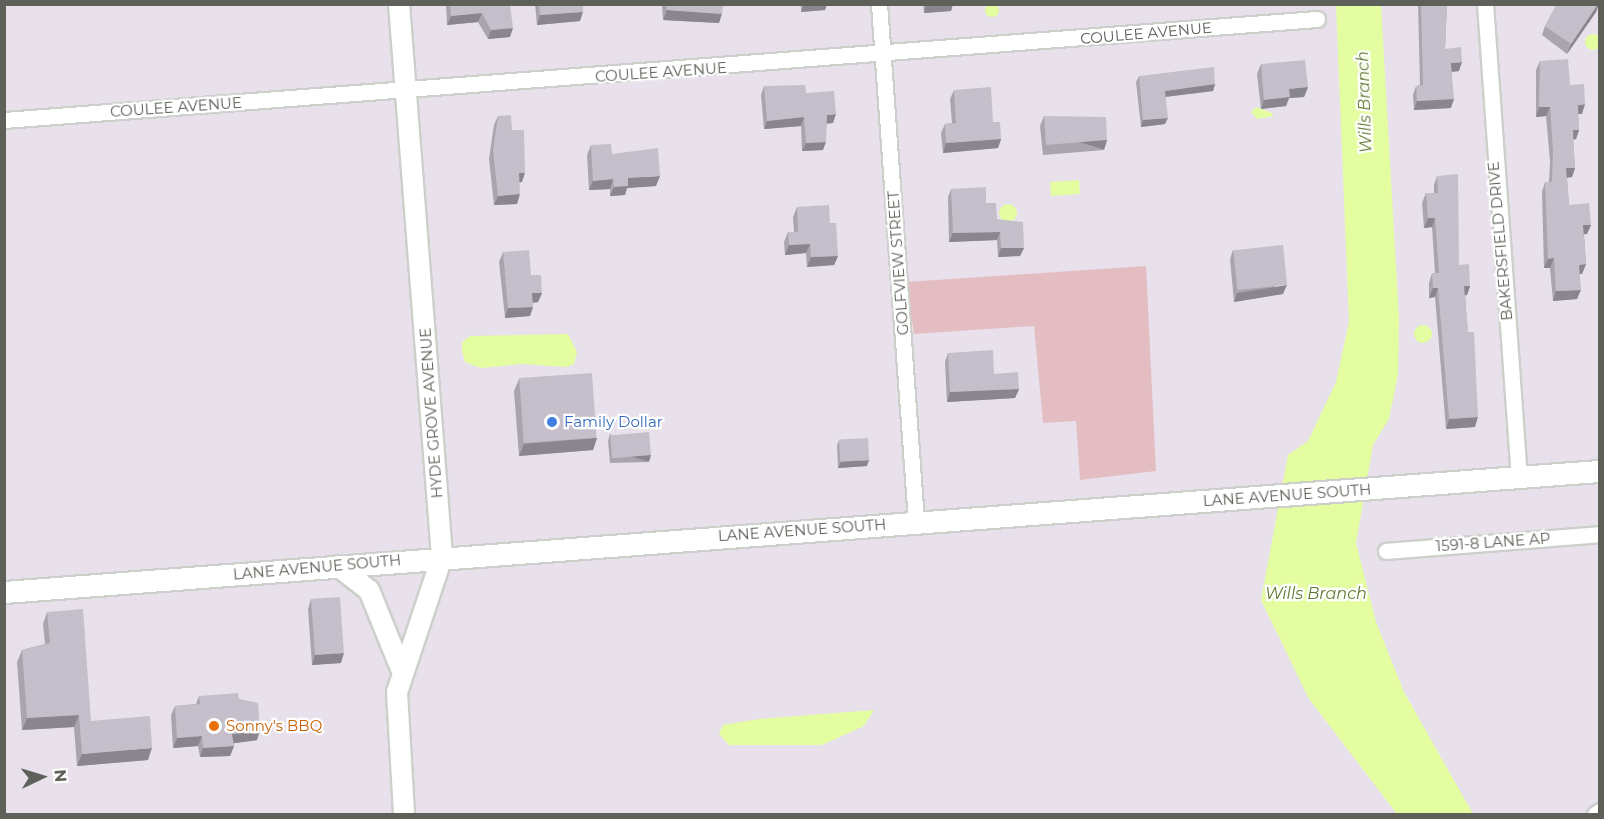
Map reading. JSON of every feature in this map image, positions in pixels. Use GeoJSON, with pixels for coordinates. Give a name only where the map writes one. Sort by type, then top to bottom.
{"type":"FeatureCollection","features":[{"type":"Feature","properties":{"kind":"main road","name":"LANE AVENUE SOUTH"},"geometry":{"type":"LineString","coordinates":[[4,592],[916,521],[1599,471]]}},
{"type":"Feature","properties":{"kind":"street","name":"HYDE GROVE AVENUE"},"geometry":{"type":"LineString","coordinates":[[399,4],[442,557],[401,669],[397,692],[404,814]]}},
{"type":"Feature","properties":{"kind":"street","name":"GOLFVIEW STREET"},"geometry":{"type":"LineString","coordinates":[[879,4],[916,521]]}},
{"type":"Feature","properties":{"kind":"street","name":"BAKERSFIELD DRIVE"},"geometry":{"type":"LineString","coordinates":[[1485,4],[1519,477]]}},
{"type":"Feature","properties":{"kind":"street","name":"COULEE AVENUE"},"geometry":{"type":"LineString","coordinates":[[4,120],[1317,19]]}},
{"type":"Feature","properties":{"kind":"street","name":"1591-8 LANE AP"},"geometry":{"type":"LineString","coordinates":[[1386,550],[1599,534]]}},
{"type":"Feature","properties":{"kind":"street"},"geometry":{"type":"LineString","coordinates":[[338,566],[369,590],[401,669]]}},
{"type":"Feature","properties":{"kind":"street"},"geometry":{"type":"LineString","coordinates":[[1595,814],[1599,811]]}},
{"type":"Feature","properties":{"kind":"shaded area"},"geometry":{"type":"Polygon","coordinates":[[[1146,266],[1156,471],[1080,480],[1076,421],[1043,423],[1034,326],[914,334],[906,282],[1146,266]]]}},
{"type":"Feature","properties":{"kind":"water"},"geometry":{"type":"Polygon","coordinates":[[[989,3],[995,3],[999,10],[995,17],[989,17],[985,13],[985,7],[989,3]]]}},
{"type":"Feature","properties":{"kind":"water","name":"Wills Branch"},"geometry":{"type":"Polygon","coordinates":[[[1336,5],[1381,5],[1399,318],[1398,374],[1389,419],[1373,445],[1356,543],[1376,622],[1404,692],[1473,814],[1397,814],[1309,699],[1261,600],[1288,455],[1308,441],[1336,382],[1349,322],[1336,5]]]}},
{"type":"Feature","properties":{"kind":"water"},"geometry":{"type":"Polygon","coordinates":[[[1593,34],[1601,42],[1593,50],[1585,42],[1593,34]]]}},
{"type":"Feature","properties":{"kind":"water"},"geometry":{"type":"Polygon","coordinates":[[[1256,107],[1272,113],[1273,116],[1257,119],[1251,112],[1256,107]]]}},
{"type":"Feature","properties":{"kind":"water"},"geometry":{"type":"Polygon","coordinates":[[[1079,180],[1080,194],[1051,196],[1050,182],[1079,180]]]}},
{"type":"Feature","properties":{"kind":"water"},"geometry":{"type":"Polygon","coordinates":[[[1008,204],[1014,207],[1017,213],[1014,219],[1008,222],[1002,219],[999,213],[1002,207],[1008,204]]]}},
{"type":"Feature","properties":{"kind":"water"},"geometry":{"type":"Polygon","coordinates":[[[1419,325],[1427,325],[1432,330],[1430,341],[1419,343],[1414,338],[1414,330],[1419,325]]]}},
{"type":"Feature","properties":{"kind":"water"},"geometry":{"type":"Polygon","coordinates":[[[568,334],[577,352],[574,364],[567,367],[522,364],[481,368],[465,362],[462,351],[462,342],[470,336],[568,334]]]}},
{"type":"Feature","properties":{"kind":"water"},"geometry":{"type":"Polygon","coordinates":[[[874,710],[864,726],[822,745],[729,745],[719,734],[723,725],[759,719],[874,710]]]}},
{"type":"Feature","properties":{"kind":"building"},"geometry":{"type":"Polygon","coordinates":[[[450,4],[510,4],[513,28],[491,30],[482,13],[451,16],[450,4]]]}},
{"type":"Feature","properties":{"kind":"building"},"geometry":{"type":"Polygon","coordinates":[[[539,4],[583,4],[583,12],[540,15],[539,4]]]}},
{"type":"Feature","properties":{"kind":"building"},"geometry":{"type":"Polygon","coordinates":[[[666,4],[723,4],[722,14],[667,10],[666,4]]]}},
{"type":"Feature","properties":{"kind":"building"},"geometry":{"type":"Polygon","coordinates":[[[926,4],[949,4],[926,6],[926,4]]]}},
{"type":"Feature","properties":{"kind":"building"},"geometry":{"type":"Polygon","coordinates":[[[1421,4],[1447,4],[1445,49],[1461,47],[1462,62],[1451,63],[1454,99],[1417,101],[1416,86],[1423,85],[1421,4]]]}},
{"type":"Feature","properties":{"kind":"building"},"geometry":{"type":"Polygon","coordinates":[[[1557,4],[1598,4],[1571,44],[1545,26],[1557,4]]]}},
{"type":"Feature","properties":{"kind":"building"},"geometry":{"type":"Polygon","coordinates":[[[1568,59],[1570,85],[1584,84],[1585,104],[1578,105],[1579,130],[1573,130],[1575,168],[1566,168],[1569,205],[1589,203],[1591,225],[1583,225],[1586,264],[1579,265],[1581,290],[1556,291],[1554,258],[1548,259],[1545,182],[1552,182],[1553,151],[1550,107],[1539,107],[1540,61],[1568,59]]]}},
{"type":"Feature","properties":{"kind":"building"},"geometry":{"type":"Polygon","coordinates":[[[1305,60],[1308,87],[1289,89],[1290,97],[1264,100],[1261,64],[1305,60]]]}},
{"type":"Feature","properties":{"kind":"building"},"geometry":{"type":"Polygon","coordinates":[[[1214,67],[1215,84],[1165,91],[1168,118],[1143,120],[1139,76],[1214,67]]]}},
{"type":"Feature","properties":{"kind":"building"},"geometry":{"type":"Polygon","coordinates":[[[805,85],[806,93],[834,91],[836,114],[827,115],[826,142],[806,143],[804,117],[767,121],[764,86],[805,85]]]}},
{"type":"Feature","properties":{"kind":"building"},"geometry":{"type":"Polygon","coordinates":[[[991,87],[993,122],[1000,122],[1001,139],[946,143],[945,124],[956,123],[954,90],[991,87]]]}},
{"type":"Feature","properties":{"kind":"building"},"geometry":{"type":"Polygon","coordinates":[[[511,115],[512,130],[524,130],[525,173],[519,173],[520,194],[498,196],[493,150],[498,116],[511,115]]]}},
{"type":"Feature","properties":{"kind":"building"},"geometry":{"type":"Polygon","coordinates":[[[1044,116],[1106,117],[1107,140],[1046,145],[1044,116]]]}},
{"type":"Feature","properties":{"kind":"building"},"geometry":{"type":"Polygon","coordinates":[[[611,144],[612,154],[658,148],[660,176],[628,178],[628,186],[614,187],[613,179],[593,181],[591,145],[611,144]]]}},
{"type":"Feature","properties":{"kind":"building"},"geometry":{"type":"Polygon","coordinates":[[[1458,174],[1459,265],[1469,264],[1470,286],[1464,286],[1468,332],[1474,332],[1478,417],[1449,419],[1438,288],[1433,288],[1432,273],[1439,273],[1435,218],[1428,218],[1426,193],[1438,193],[1437,176],[1458,174]]]}},
{"type":"Feature","properties":{"kind":"building"},"geometry":{"type":"Polygon","coordinates":[[[986,187],[986,203],[996,203],[997,219],[1023,222],[1024,248],[1001,248],[1000,232],[953,233],[951,189],[986,187]]]}},
{"type":"Feature","properties":{"kind":"building"},"geometry":{"type":"Polygon","coordinates":[[[829,205],[830,223],[836,223],[838,256],[811,257],[810,244],[789,245],[788,232],[798,232],[797,207],[829,205]]]}},
{"type":"Feature","properties":{"kind":"building"},"geometry":{"type":"Polygon","coordinates":[[[1283,245],[1287,285],[1237,290],[1233,250],[1283,245]]]}},
{"type":"Feature","properties":{"kind":"building"},"geometry":{"type":"Polygon","coordinates":[[[529,250],[531,275],[541,275],[542,293],[532,293],[533,307],[508,308],[503,252],[529,250]]]}},
{"type":"Feature","properties":{"kind":"building"},"geometry":{"type":"Polygon","coordinates":[[[993,350],[994,374],[1018,372],[1019,389],[950,392],[948,353],[993,350]]]}},
{"type":"Feature","properties":{"kind":"building"},"geometry":{"type":"Polygon","coordinates":[[[592,373],[597,438],[524,443],[519,378],[592,373]]]}},
{"type":"Feature","properties":{"kind":"building"},"geometry":{"type":"Polygon","coordinates":[[[649,432],[651,455],[612,458],[610,435],[649,432]]]}},
{"type":"Feature","properties":{"kind":"building"},"geometry":{"type":"Polygon","coordinates":[[[868,438],[869,460],[840,461],[839,440],[868,438]]]}},
{"type":"Feature","properties":{"kind":"building"},"geometry":{"type":"Polygon","coordinates":[[[340,597],[344,653],[315,655],[311,599],[340,597]]]}},
{"type":"Feature","properties":{"kind":"building"},"geometry":{"type":"Polygon","coordinates":[[[83,609],[91,721],[150,716],[152,748],[82,754],[79,715],[27,718],[22,650],[50,643],[47,612],[83,609]]]}},
{"type":"Feature","properties":{"kind":"building"},"geometry":{"type":"Polygon","coordinates":[[[238,693],[239,699],[258,703],[260,731],[232,734],[234,746],[203,748],[202,736],[177,738],[175,706],[200,704],[199,696],[238,693]]]}},
{"type":"Feature","properties":{"kind":"place","name":"Family Dollar"},"geometry":{"type":"Point","coordinates":[552,422]}},
{"type":"Feature","properties":{"kind":"place","name":"Sonny's BBQ"},"geometry":{"type":"Point","coordinates":[214,726]}}]}
